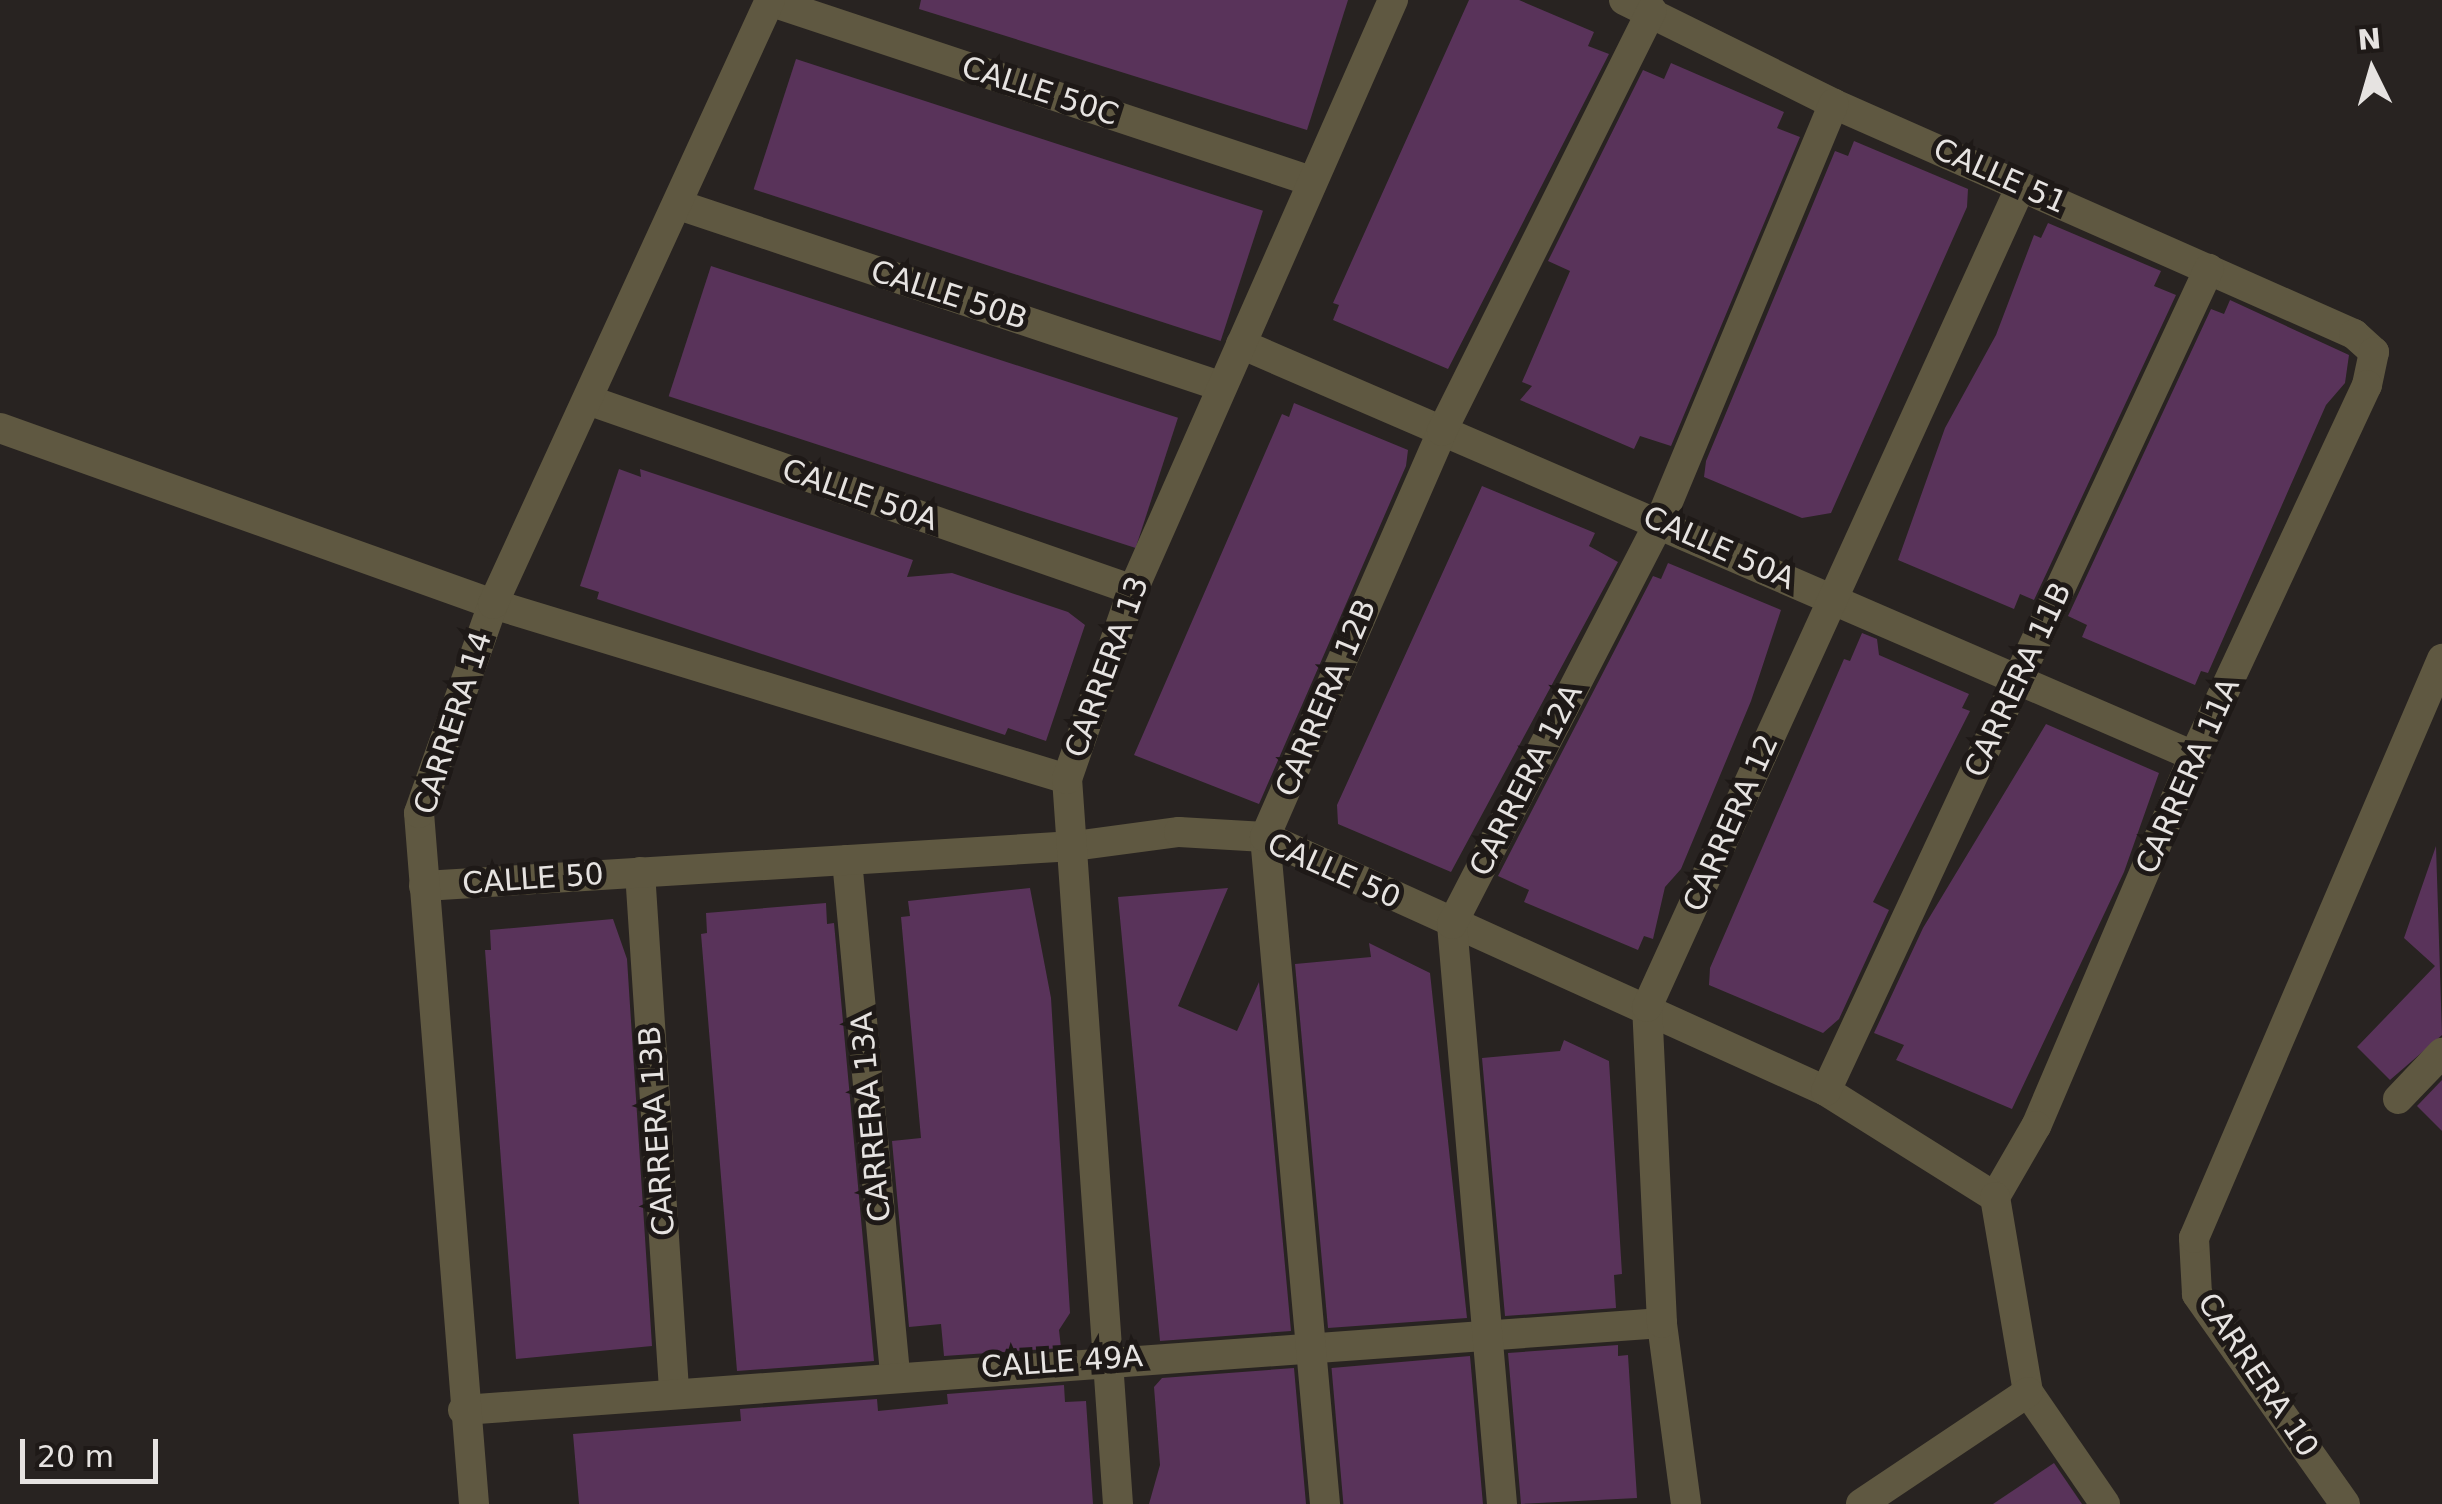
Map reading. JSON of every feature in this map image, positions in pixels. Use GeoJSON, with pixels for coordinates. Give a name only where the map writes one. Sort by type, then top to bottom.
{"type":"FeatureCollection","features":[{"type":"Feature","properties":{"kind":"street","name":"CALLE 50C"},"geometry":{"type":"LineString","coordinates":[[770,0],[1311,181]]}},
{"type":"Feature","properties":{"kind":"street","name":"CARRERA 14"},"geometry":{"type":"LineString","coordinates":[[474,1504],[463,1410],[419,813],[493,604],[770,0]]}},
{"type":"Feature","properties":{"kind":"street","name":"CARRERA 13"},"geometry":{"type":"LineString","coordinates":[[1118,1504],[1112,1359],[1067,779],[1132,590],[1393,0]]}},
{"type":"Feature","properties":{"kind":"street","name":"CALLE 51"},"geometry":{"type":"LineString","coordinates":[[1638,5],[1834,104],[2354,334],[2374,352]]}},
{"type":"Feature","properties":{"kind":"street","name":"CARRERA 12B"},"geometry":{"type":"LineString","coordinates":[[1325,1504],[1265,838],[1442,431],[1638,5]]}},
{"type":"Feature","properties":{"kind":"street","name":"CARRERA 12A"},"geometry":{"type":"LineString","coordinates":[[1452,924],[1660,521],[1834,104]]}},
{"type":"Feature","properties":{"kind":"street","name":"CARRERA 12"},"geometry":{"type":"LineString","coordinates":[[1686,1504],[1662,1323],[1647,1007],[2022,186]]}},
{"type":"Feature","properties":{"kind":"street","name":"CALLE 50B"},"geometry":{"type":"LineString","coordinates":[[678,205],[1220,386]]}},
{"type":"Feature","properties":{"kind":"street","name":"CARRERA 11B"},"geometry":{"type":"LineString","coordinates":[[1826,1091],[2209,270]]}},
{"type":"Feature","properties":{"kind":"street","name":"CALLE 50A"},"geometry":{"type":"LineString","coordinates":[[1241,344],[1660,521],[2194,756]]}},
{"type":"Feature","properties":{"kind":"street","name":"CARRERA 11A"},"geometry":{"type":"LineString","coordinates":[[1995,1197],[2036,1126],[2194,756],[2367,384],[2374,352]]}},
{"type":"Feature","properties":{"kind":"street","name":"CALLE 50A"},"geometry":{"type":"LineString","coordinates":[[588,400],[1132,590]]}},
{"type":"Feature","properties":{"kind":"street"},"geometry":{"type":"LineString","coordinates":[[0,428],[493,604],[1067,779]]}},
{"type":"Feature","properties":{"kind":"street"},"geometry":{"type":"LineString","coordinates":[[2432,720],[2442,659]]}},
{"type":"Feature","properties":{"kind":"street","name":"CARRERA 10"},"geometry":{"type":"LineString","coordinates":[[2345,1504],[2198,1294],[2194,1238],[2432,720]]}},
{"type":"Feature","properties":{"kind":"street","name":"CALLE 50"},"geometry":{"type":"LineString","coordinates":[[424,886],[1074,846],[1179,832],[1265,838],[1826,1091],[1995,1197]]}},
{"type":"Feature","properties":{"kind":"street","name":"CARRERA 13A"},"geometry":{"type":"LineString","coordinates":[[847,860],[895,1374]]}},
{"type":"Feature","properties":{"kind":"street","name":"CARRERA 13B"},"geometry":{"type":"LineString","coordinates":[[640,872],[674,1390]]}},
{"type":"Feature","properties":{"kind":"street"},"geometry":{"type":"LineString","coordinates":[[1452,924],[1502,1504]]}},
{"type":"Feature","properties":{"kind":"street"},"geometry":{"type":"LineString","coordinates":[[2398,1099],[2442,1053]]}},
{"type":"Feature","properties":{"kind":"street"},"geometry":{"type":"LineString","coordinates":[[1995,1197],[2028,1392],[2105,1504]]}},
{"type":"Feature","properties":{"kind":"street","name":"CALLE 49A"},"geometry":{"type":"LineString","coordinates":[[463,1410],[674,1390],[1313,1343],[1662,1323]]}},
{"type":"Feature","properties":{"kind":"street"},"geometry":{"type":"LineString","coordinates":[[1861,1504],[2028,1392]]}},
{"type":"Feature","properties":{"kind":"building"},"geometry":{"type":"Polygon","coordinates":[[[921,0],[1348,0],[1307,130],[919,9],[921,0]]]}},
{"type":"Feature","properties":{"kind":"building"},"geometry":{"type":"Polygon","coordinates":[[[1469,0],[1519,0],[1594,32],[1588,46],[1609,54],[1448,369],[1333,320],[1339,305],[1333,303],[1469,0]]]}},
{"type":"Feature","properties":{"kind":"building"},"geometry":{"type":"Polygon","coordinates":[[[796,59],[1263,211],[1221,341],[754,189],[796,59]]]}},
{"type":"Feature","properties":{"kind":"building"},"geometry":{"type":"Polygon","coordinates":[[[1671,63],[1784,112],[1777,128],[1800,137],[1671,446],[1640,436],[1634,449],[1520,400],[1532,386],[1522,382],[1570,271],[1548,261],[1643,70],[1664,79],[1671,63]]]}},
{"type":"Feature","properties":{"kind":"building"},"geometry":{"type":"Polygon","coordinates":[[[1854,141],[1968,189],[1967,207],[1831,513],[1802,518],[1704,477],[1706,461],[1835,151],[1848,156],[1854,141]]]}},
{"type":"Feature","properties":{"kind":"building"},"geometry":{"type":"Polygon","coordinates":[[[2048,223],[2161,271],[2154,286],[2176,295],[2034,600],[2020,594],[2014,609],[1898,560],[1945,428],[1996,335],[2034,235],[2041,238],[2048,223]]]}},
{"type":"Feature","properties":{"kind":"building"},"geometry":{"type":"Polygon","coordinates":[[[711,266],[1178,418],[1136,548],[669,396],[711,266]]]}},
{"type":"Feature","properties":{"kind":"building"},"geometry":{"type":"Polygon","coordinates":[[[2230,300],[2349,355],[2345,383],[2326,405],[2208,673],[2201,671],[2195,685],[2082,637],[2087,625],[2068,616],[2211,309],[2224,314],[2230,300]]]}},
{"type":"Feature","properties":{"kind":"building"},"geometry":{"type":"Polygon","coordinates":[[[1294,403],[1408,450],[1406,466],[1259,804],[1134,755],[1282,414],[1289,417],[1294,403]]]}},
{"type":"Feature","properties":{"kind":"building"},"geometry":{"type":"Polygon","coordinates":[[[619,469],[641,477],[640,469],[913,560],[907,577],[952,573],[1068,612],[1085,625],[1046,741],[1008,728],[1005,735],[597,599],[599,592],[580,586],[619,469]]]}},
{"type":"Feature","properties":{"kind":"building"},"geometry":{"type":"Polygon","coordinates":[[[1482,486],[1595,533],[1589,546],[1618,562],[1451,872],[1338,824],[1337,805],[1482,486]]]}},
{"type":"Feature","properties":{"kind":"building"},"geometry":{"type":"Polygon","coordinates":[[[1668,563],[1781,610],[1751,701],[1681,869],[1665,887],[1653,939],[1644,936],[1638,950],[1524,902],[1529,890],[1498,876],[1653,576],[1661,579],[1668,563]]]}},
{"type":"Feature","properties":{"kind":"building"},"geometry":{"type":"Polygon","coordinates":[[[1862,633],[1877,639],[1879,655],[1969,694],[1962,708],[1970,711],[1873,902],[1889,910],[1839,1019],[1823,1033],[1709,985],[1710,968],[1844,659],[1850,661],[1862,633]]]}},
{"type":"Feature","properties":{"kind":"building"},"geometry":{"type":"Polygon","coordinates":[[[2046,724],[2159,773],[2124,872],[2012,1109],[1896,1060],[1904,1045],[1874,1033],[1923,928],[2046,724]]]}},
{"type":"Feature","properties":{"kind":"building"},"geometry":{"type":"Polygon","coordinates":[[[2436,846],[2442,1035],[2390,1080],[2357,1047],[2435,966],[2404,938],[2436,846]]]}},
{"type":"Feature","properties":{"kind":"building"},"geometry":{"type":"Polygon","coordinates":[[[1030,888],[1051,998],[1070,1313],[1059,1330],[1061,1348],[944,1356],[941,1324],[909,1327],[892,1141],[921,1138],[901,917],[910,916],[908,901],[1030,888]]]}},
{"type":"Feature","properties":{"kind":"building"},"geometry":{"type":"Polygon","coordinates":[[[1228,888],[1178,1006],[1237,1031],[1259,982],[1291,1331],[1160,1341],[1118,897],[1228,888]]]}},
{"type":"Feature","properties":{"kind":"building"},"geometry":{"type":"Polygon","coordinates":[[[826,903],[827,924],[834,923],[874,1361],[737,1371],[701,934],[707,933],[706,913],[826,903]]]}},
{"type":"Feature","properties":{"kind":"building"},"geometry":{"type":"Polygon","coordinates":[[[613,919],[627,959],[652,1346],[516,1359],[485,950],[491,950],[490,930],[613,919]]]}},
{"type":"Feature","properties":{"kind":"building"},"geometry":{"type":"Polygon","coordinates":[[[1369,943],[1430,973],[1467,1318],[1328,1328],[1295,964],[1371,957],[1369,943]]]}},
{"type":"Feature","properties":{"kind":"building"},"geometry":{"type":"Polygon","coordinates":[[[1564,1040],[1609,1061],[1622,1274],[1614,1275],[1616,1308],[1505,1316],[1482,1058],[1560,1051],[1564,1040]]]}},
{"type":"Feature","properties":{"kind":"building"},"geometry":{"type":"Polygon","coordinates":[[[2442,1080],[2442,1131],[2417,1106],[2442,1080]]]}},
{"type":"Feature","properties":{"kind":"building"},"geometry":{"type":"Polygon","coordinates":[[[1618,1345],[1618,1356],[1628,1355],[1637,1498],[1521,1504],[1508,1353],[1618,1345]]]}},
{"type":"Feature","properties":{"kind":"building"},"geometry":{"type":"Polygon","coordinates":[[[1470,1356],[1483,1504],[1343,1504],[1332,1368],[1470,1356]]]}},
{"type":"Feature","properties":{"kind":"building"},"geometry":{"type":"Polygon","coordinates":[[[1294,1368],[1306,1504],[1149,1504],[1160,1465],[1154,1387],[1162,1378],[1294,1368]]]}},
{"type":"Feature","properties":{"kind":"building"},"geometry":{"type":"Polygon","coordinates":[[[1064,1385],[1065,1402],[1086,1401],[1093,1504],[579,1504],[573,1434],[741,1421],[740,1409],[877,1399],[878,1411],[948,1404],[947,1394],[1064,1385]]]}},
{"type":"Feature","properties":{"kind":"building"},"geometry":{"type":"Polygon","coordinates":[[[2054,1463],[2082,1504],[1993,1504],[2054,1463]]]}}]}
